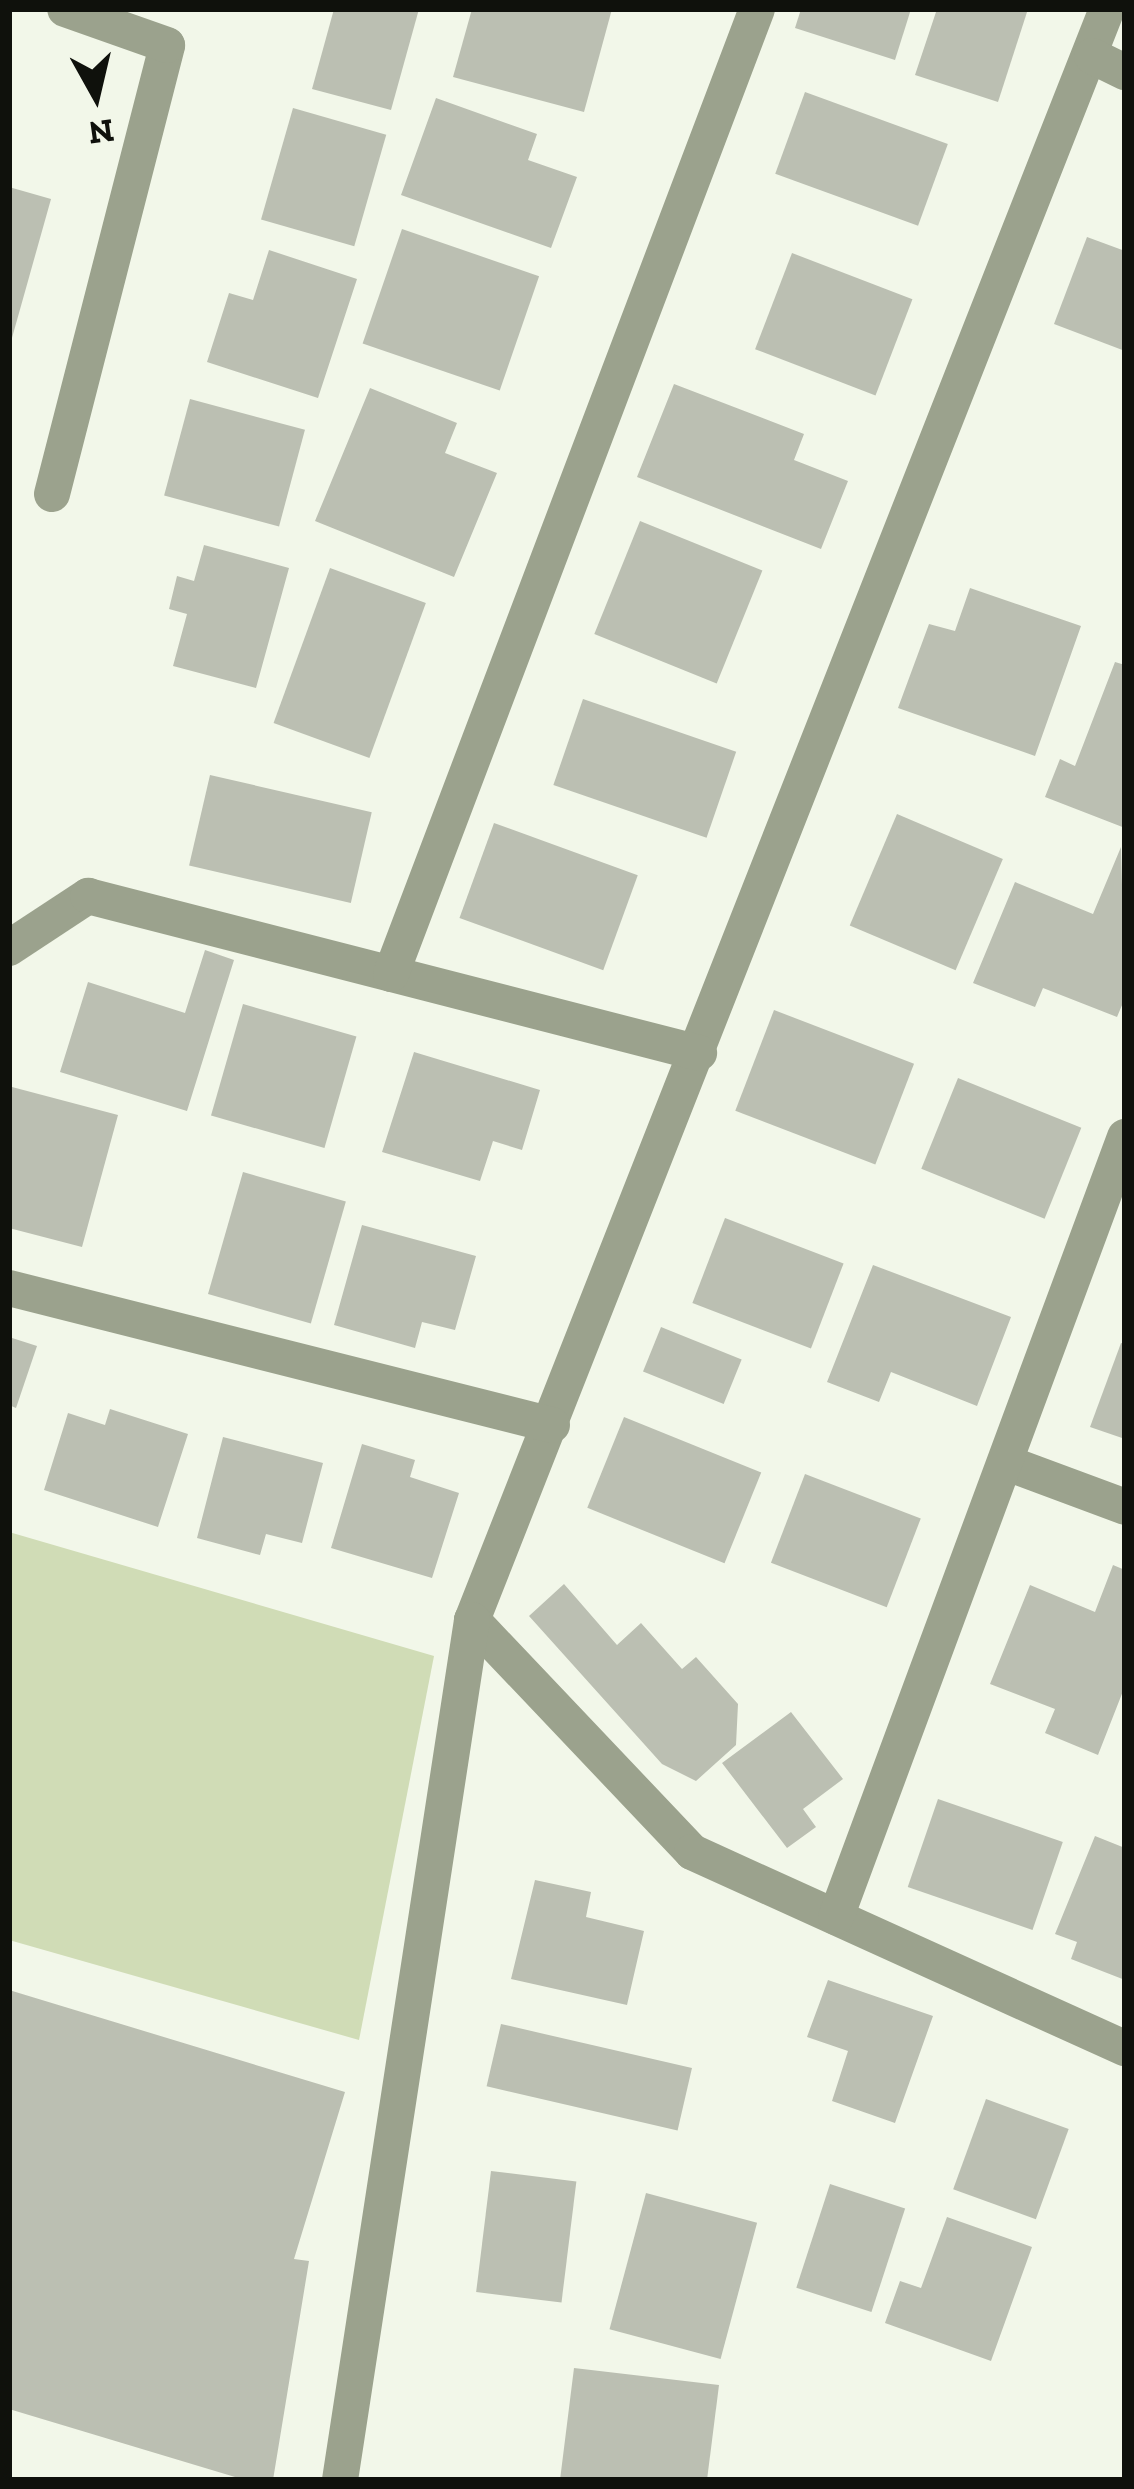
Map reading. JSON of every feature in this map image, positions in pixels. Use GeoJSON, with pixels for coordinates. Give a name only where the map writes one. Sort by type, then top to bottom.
{"type":"FeatureCollection","features":[{"type":"Feature","properties":{"kind":"street"},"geometry":{"type":"LineString","coordinates":[[52,494],[166,45],[65,9]]}},
{"type":"Feature","properties":{"kind":"street"},"geometry":{"type":"LineString","coordinates":[[391,974],[757,9]]}},
{"type":"Feature","properties":{"kind":"street"},"geometry":{"type":"LineString","coordinates":[[340,2480],[472,1620],[699,1053],[1108,64],[1107,9]]}},
{"type":"Feature","properties":{"kind":"street"},"geometry":{"type":"LineString","coordinates":[[9,948],[88,896],[699,1053]]}},
{"type":"Feature","properties":{"kind":"street"},"geometry":{"type":"LineString","coordinates":[[836,1917],[1125,1137]]}},
{"type":"Feature","properties":{"kind":"street"},"geometry":{"type":"LineString","coordinates":[[9,1288],[552,1425]]}},
{"type":"Feature","properties":{"kind":"street"},"geometry":{"type":"LineString","coordinates":[[1007,1463],[1125,1507]]}},
{"type":"Feature","properties":{"kind":"street"},"geometry":{"type":"LineString","coordinates":[[472,1620],[692,1852],[1125,2048]]}},
{"type":"Feature","properties":{"kind":"green space"},"geometry":{"type":"Polygon","coordinates":[[[9,1532],[434,1656],[359,2040],[9,1940],[9,1532]]]}},
{"type":"Feature","properties":{"kind":"building"},"geometry":{"type":"Polygon","coordinates":[[[334,9],[419,9],[391,110],[312,89],[334,9]]]}},
{"type":"Feature","properties":{"kind":"building"},"geometry":{"type":"Polygon","coordinates":[[[472,9],[612,9],[584,112],[453,77],[472,9]]]}},
{"type":"Feature","properties":{"kind":"building"},"geometry":{"type":"Polygon","coordinates":[[[801,9],[911,9],[895,60],[795,28],[801,9]]]}},
{"type":"Feature","properties":{"kind":"building"},"geometry":{"type":"Polygon","coordinates":[[[937,9],[1028,9],[998,102],[915,75],[937,9]]]}},
{"type":"Feature","properties":{"kind":"building"},"geometry":{"type":"Polygon","coordinates":[[[805,92],[948,144],[918,226],[775,174],[805,92]]]}},
{"type":"Feature","properties":{"kind":"building"},"geometry":{"type":"Polygon","coordinates":[[[436,98],[537,134],[528,160],[577,177],[551,248],[401,195],[436,98]]]}},
{"type":"Feature","properties":{"kind":"building"},"geometry":{"type":"Polygon","coordinates":[[[293,108],[386,135],[354,246],[261,220],[293,108]]]}},
{"type":"Feature","properties":{"kind":"building"},"geometry":{"type":"Polygon","coordinates":[[[9,187],[51,199],[10,345],[9,345],[9,187]]]}},
{"type":"Feature","properties":{"kind":"building"},"geometry":{"type":"Polygon","coordinates":[[[402,229],[539,276],[500,391],[363,343],[402,229]]]}},
{"type":"Feature","properties":{"kind":"building"},"geometry":{"type":"Polygon","coordinates":[[[1087,237],[1125,251],[1125,351],[1054,324],[1087,237]]]}},
{"type":"Feature","properties":{"kind":"building"},"geometry":{"type":"Polygon","coordinates":[[[269,250],[357,279],[318,398],[207,362],[229,293],[253,300],[269,250]]]}},
{"type":"Feature","properties":{"kind":"building"},"geometry":{"type":"Polygon","coordinates":[[[792,253],[912,299],[876,395],[755,349],[792,253]]]}},
{"type":"Feature","properties":{"kind":"building"},"geometry":{"type":"Polygon","coordinates":[[[674,384],[804,434],[794,460],[848,481],[821,549],[637,477],[674,384]]]}},
{"type":"Feature","properties":{"kind":"building"},"geometry":{"type":"Polygon","coordinates":[[[370,388],[457,423],[445,453],[497,473],[454,577],[315,521],[370,388]]]}},
{"type":"Feature","properties":{"kind":"building"},"geometry":{"type":"Polygon","coordinates":[[[190,399],[305,430],[279,526],[164,496],[190,399]]]}},
{"type":"Feature","properties":{"kind":"building"},"geometry":{"type":"Polygon","coordinates":[[[640,521],[762,570],[717,684],[594,634],[640,521]]]}},
{"type":"Feature","properties":{"kind":"building"},"geometry":{"type":"Polygon","coordinates":[[[204,545],[289,568],[256,688],[173,666],[187,614],[169,609],[177,576],[194,581],[204,545]]]}},
{"type":"Feature","properties":{"kind":"building"},"geometry":{"type":"Polygon","coordinates":[[[330,568],[426,603],[369,758],[274,723],[330,568]]]}},
{"type":"Feature","properties":{"kind":"building"},"geometry":{"type":"Polygon","coordinates":[[[970,588],[1081,626],[1035,756],[898,708],[929,624],[955,631],[970,588]]]}},
{"type":"Feature","properties":{"kind":"building"},"geometry":{"type":"Polygon","coordinates":[[[1115,662],[1125,665],[1125,828],[1045,797],[1060,759],[1075,766],[1115,662]]]}},
{"type":"Feature","properties":{"kind":"building"},"geometry":{"type":"Polygon","coordinates":[[[583,699],[736,752],[707,838],[553,785],[583,699]]]}},
{"type":"Feature","properties":{"kind":"building"},"geometry":{"type":"Polygon","coordinates":[[[210,775],[372,812],[351,903],[189,866],[210,775]]]}},
{"type":"Feature","properties":{"kind":"building"},"geometry":{"type":"Polygon","coordinates":[[[897,814],[1003,859],[956,970],[850,925],[897,814]]]}},
{"type":"Feature","properties":{"kind":"building"},"geometry":{"type":"Polygon","coordinates":[[[494,823],[638,875],[603,970],[459,918],[494,823]]]}},
{"type":"Feature","properties":{"kind":"building"},"geometry":{"type":"Polygon","coordinates":[[[1121,847],[1125,998],[1117,1017],[1043,988],[1035,1007],[973,983],[1015,882],[1093,914],[1121,847]]]}},
{"type":"Feature","properties":{"kind":"building"},"geometry":{"type":"Polygon","coordinates":[[[205,950],[234,960],[187,1111],[60,1072],[88,982],[185,1013],[205,950]]]}},
{"type":"Feature","properties":{"kind":"building"},"geometry":{"type":"Polygon","coordinates":[[[243,1004],[356,1037],[324,1148],[211,1116],[243,1004]]]}},
{"type":"Feature","properties":{"kind":"building"},"geometry":{"type":"Polygon","coordinates":[[[774,1010],[914,1064],[875,1165],[735,1111],[774,1010]]]}},
{"type":"Feature","properties":{"kind":"building"},"geometry":{"type":"Polygon","coordinates":[[[414,1052],[540,1090],[522,1150],[493,1141],[480,1181],[382,1152],[414,1052]]]}},
{"type":"Feature","properties":{"kind":"building"},"geometry":{"type":"Polygon","coordinates":[[[958,1078],[1081,1128],[1045,1219],[921,1169],[958,1078]]]}},
{"type":"Feature","properties":{"kind":"building"},"geometry":{"type":"Polygon","coordinates":[[[12,1087],[118,1115],[82,1247],[9,1228],[12,1087]]]}},
{"type":"Feature","properties":{"kind":"building"},"geometry":{"type":"Polygon","coordinates":[[[243,1172],[346,1201],[311,1324],[208,1294],[243,1172]]]}},
{"type":"Feature","properties":{"kind":"building"},"geometry":{"type":"Polygon","coordinates":[[[725,1218],[844,1264],[811,1348],[692,1303],[725,1218]]]}},
{"type":"Feature","properties":{"kind":"building"},"geometry":{"type":"Polygon","coordinates":[[[362,1225],[476,1256],[455,1330],[422,1322],[415,1348],[334,1325],[362,1225]]]}},
{"type":"Feature","properties":{"kind":"building"},"geometry":{"type":"Polygon","coordinates":[[[873,1265],[1011,1317],[977,1406],[891,1372],[879,1402],[827,1382],[873,1265]]]}},
{"type":"Feature","properties":{"kind":"building"},"geometry":{"type":"Polygon","coordinates":[[[661,1327],[742,1360],[724,1404],[643,1372],[661,1327]]]}},
{"type":"Feature","properties":{"kind":"building"},"geometry":{"type":"Polygon","coordinates":[[[9,1337],[37,1346],[16,1408],[9,1405],[9,1337]]]}},
{"type":"Feature","properties":{"kind":"building"},"geometry":{"type":"Polygon","coordinates":[[[1121,1343],[1125,1344],[1125,1439],[1090,1427],[1121,1343]]]}},
{"type":"Feature","properties":{"kind":"building"},"geometry":{"type":"Polygon","coordinates":[[[110,1409],[188,1434],[158,1527],[44,1490],[68,1413],[105,1425],[110,1409]]]}},
{"type":"Feature","properties":{"kind":"building"},"geometry":{"type":"Polygon","coordinates":[[[624,1417],[761,1472],[725,1563],[587,1508],[624,1417]]]}},
{"type":"Feature","properties":{"kind":"building"},"geometry":{"type":"Polygon","coordinates":[[[223,1437],[323,1463],[302,1543],[266,1534],[260,1555],[197,1538],[223,1437]]]}},
{"type":"Feature","properties":{"kind":"building"},"geometry":{"type":"Polygon","coordinates":[[[362,1444],[415,1460],[410,1477],[459,1493],[432,1578],[331,1548],[362,1444]]]}},
{"type":"Feature","properties":{"kind":"building"},"geometry":{"type":"Polygon","coordinates":[[[805,1474],[921,1518],[887,1607],[771,1563],[805,1474]]]}},
{"type":"Feature","properties":{"kind":"building"},"geometry":{"type":"Polygon","coordinates":[[[1113,1565],[1125,1570],[1125,1686],[1098,1755],[1045,1733],[1055,1709],[990,1684],[1030,1585],[1095,1612],[1113,1565]]]}},
{"type":"Feature","properties":{"kind":"building"},"geometry":{"type":"Polygon","coordinates":[[[564,1584],[617,1645],[641,1623],[682,1669],[696,1657],[738,1704],[736,1745],[696,1781],[662,1764],[529,1616],[564,1584]]]}},
{"type":"Feature","properties":{"kind":"building"},"geometry":{"type":"Polygon","coordinates":[[[791,1712],[843,1779],[803,1809],[816,1827],[787,1848],[722,1763],[791,1712]]]}},
{"type":"Feature","properties":{"kind":"building"},"geometry":{"type":"Polygon","coordinates":[[[938,1799],[1063,1842],[1033,1930],[908,1887],[938,1799]]]}},
{"type":"Feature","properties":{"kind":"building"},"geometry":{"type":"Polygon","coordinates":[[[1095,1836],[1125,1848],[1125,1980],[1071,1959],[1077,1942],[1055,1934],[1095,1836]]]}},
{"type":"Feature","properties":{"kind":"building"},"geometry":{"type":"Polygon","coordinates":[[[535,1880],[591,1892],[586,1917],[644,1931],[627,2005],[511,1979],[535,1880]]]}},
{"type":"Feature","properties":{"kind":"building"},"geometry":{"type":"Polygon","coordinates":[[[828,1980],[933,2016],[895,2123],[832,2101],[848,2051],[807,2037],[828,1980]]]}},
{"type":"Feature","properties":{"kind":"building"},"geometry":{"type":"Polygon","coordinates":[[[9,1990],[345,2092],[294,2259],[309,2261],[273,2480],[245,2480],[9,2409],[9,1990]]]}},
{"type":"Feature","properties":{"kind":"building"},"geometry":{"type":"Polygon","coordinates":[[[501,2024],[692,2068],[678,2130],[487,2086],[501,2024]]]}},
{"type":"Feature","properties":{"kind":"building"},"geometry":{"type":"Polygon","coordinates":[[[986,2099],[1069,2129],[1036,2219],[953,2189],[986,2099]]]}},
{"type":"Feature","properties":{"kind":"building"},"geometry":{"type":"Polygon","coordinates":[[[491,2171],[576,2181],[561,2303],[476,2292],[491,2171]]]}},
{"type":"Feature","properties":{"kind":"building"},"geometry":{"type":"Polygon","coordinates":[[[830,2184],[905,2208],[871,2312],[796,2288],[830,2184]]]}},
{"type":"Feature","properties":{"kind":"building"},"geometry":{"type":"Polygon","coordinates":[[[646,2193],[757,2223],[721,2359],[610,2329],[646,2193]]]}},
{"type":"Feature","properties":{"kind":"building"},"geometry":{"type":"Polygon","coordinates":[[[947,2217],[1032,2247],[991,2361],[885,2323],[900,2281],[921,2288],[947,2217]]]}},
{"type":"Feature","properties":{"kind":"building"},"geometry":{"type":"Polygon","coordinates":[[[574,2368],[719,2385],[707,2480],[560,2480],[574,2368]]]}}]}
